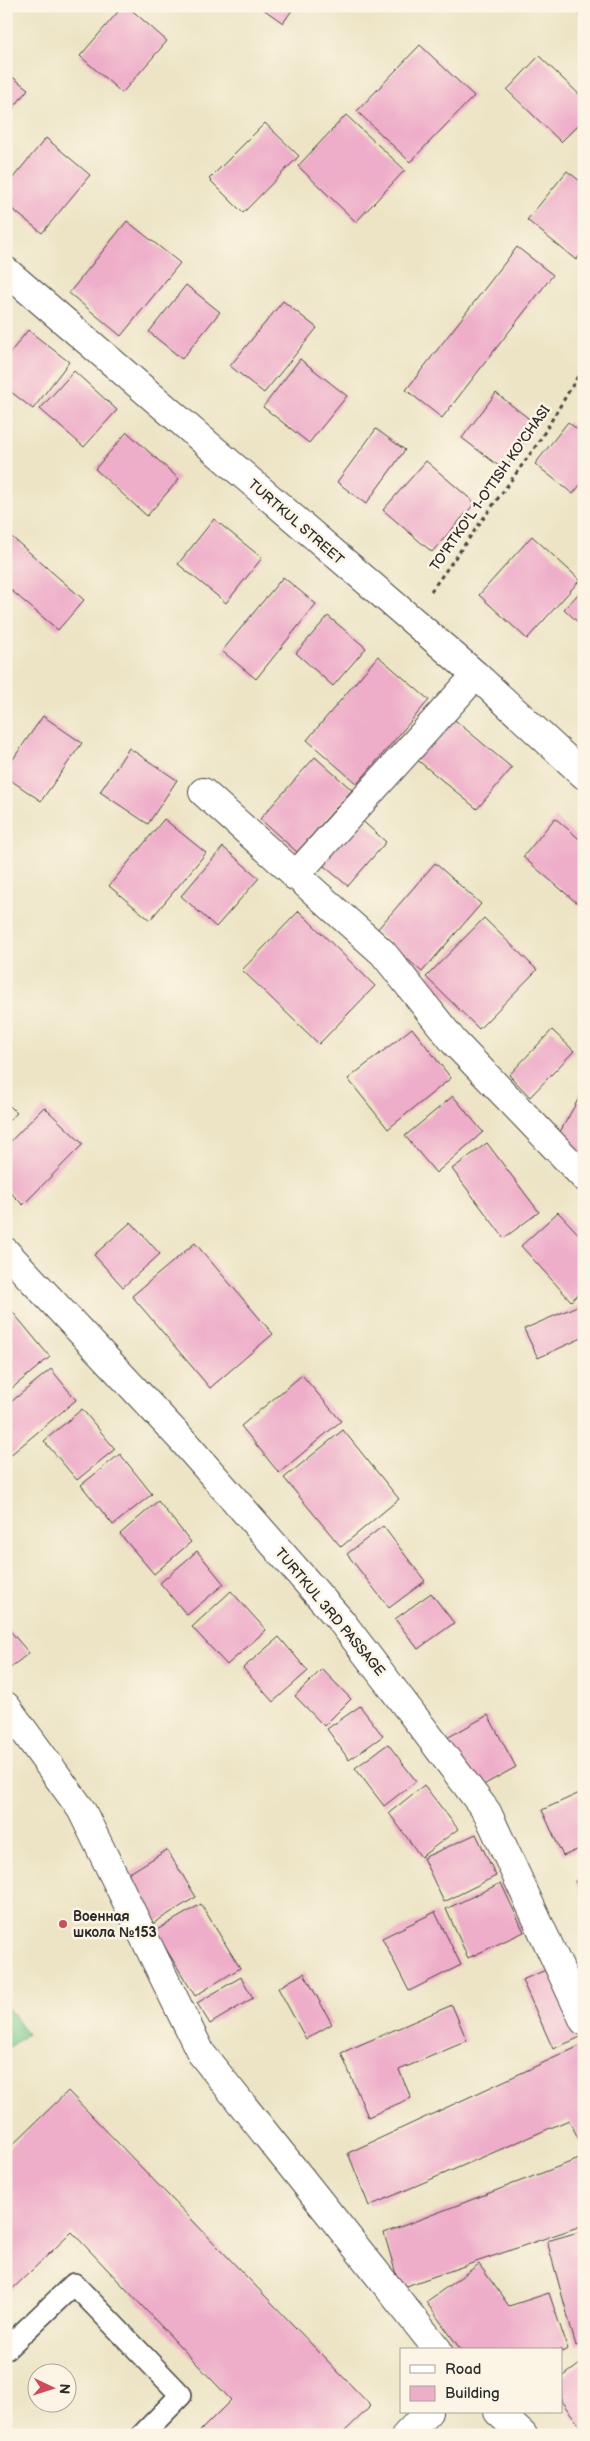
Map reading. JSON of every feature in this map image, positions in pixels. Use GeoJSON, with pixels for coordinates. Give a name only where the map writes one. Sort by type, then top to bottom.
{"type":"FeatureCollection","features":[{"type":"Feature","properties":{"kind":"street","name":"TURTKUL STREET"},"geometry":{"type":"LineString","coordinates":[[10,282],[476,676],[584,775]]}},
{"type":"Feature","properties":{"kind":"street"},"geometry":{"type":"LineString","coordinates":[[295,876],[476,676]]}},
{"type":"Feature","properties":{"kind":"street"},"geometry":{"type":"LineString","coordinates":[[203,792],[383,953],[454,1042],[584,1177]]}},
{"type":"Feature","properties":{"kind":"street","name":"TURTKUL 3RD PASSAGE"},"geometry":{"type":"LineString","coordinates":[[6,1252],[183,1441],[341,1621],[487,1812],[584,2021]]}},
{"type":"Feature","properties":{"kind":"street"},"geometry":{"type":"LineString","coordinates":[[6,1706],[81,1810],[201,2053],[436,2348]]}},
{"type":"Feature","properties":{"kind":"street"},"geometry":{"type":"LineString","coordinates":[[406,2435],[426,2414]]}},
{"type":"Feature","properties":{"kind":"street"},"geometry":{"type":"LineString","coordinates":[[500,2414],[523,2435]]}},
{"type":"Feature","properties":{"kind":"lane"},"geometry":{"type":"LineString","coordinates":[[6,2349],[74,2284],[181,2395],[142,2435]]}},
{"type":"Feature","properties":{"kind":"path","name":"TO'RTKO'L 1-O'TISH KO'CHASI"},"geometry":{"type":"LineString","coordinates":[[410,621],[538,443],[584,366]]}},
{"type":"Feature","properties":{"kind":"green space"},"geometry":{"type":"Polygon","coordinates":[[[6,2006],[27,2034],[6,2050],[6,2006]]]}},
{"type":"Feature","properties":{"kind":"building"},"geometry":{"type":"Polygon","coordinates":[[[123,6],[127,6],[167,41],[122,93],[80,56],[123,6]]]}},
{"type":"Feature","properties":{"kind":"building"},"geometry":{"type":"Polygon","coordinates":[[[259,6],[295,6],[283,23],[259,6]]]}},
{"type":"Feature","properties":{"kind":"building"},"geometry":{"type":"Polygon","coordinates":[[[571,6],[584,6],[584,17],[571,6]]]}},
{"type":"Feature","properties":{"kind":"building"},"geometry":{"type":"Polygon","coordinates":[[[420,45],[474,96],[410,162],[357,111],[420,45]]]}},
{"type":"Feature","properties":{"kind":"building"},"geometry":{"type":"Polygon","coordinates":[[[539,56],[584,99],[584,119],[561,142],[507,90],[539,56]]]}},
{"type":"Feature","properties":{"kind":"building"},"geometry":{"type":"Polygon","coordinates":[[[6,72],[28,89],[6,118],[6,72]]]}},
{"type":"Feature","properties":{"kind":"building"},"geometry":{"type":"Polygon","coordinates":[[[346,115],[405,170],[356,222],[298,166],[346,115]]]}},
{"type":"Feature","properties":{"kind":"building"},"geometry":{"type":"Polygon","coordinates":[[[265,123],[299,156],[243,213],[209,179],[265,123]]]}},
{"type":"Feature","properties":{"kind":"building"},"geometry":{"type":"Polygon","coordinates":[[[46,138],[90,175],[42,233],[6,204],[6,186],[46,138]]]}},
{"type":"Feature","properties":{"kind":"building"},"geometry":{"type":"Polygon","coordinates":[[[567,171],[584,184],[584,250],[576,260],[527,220],[567,171]]]}},
{"type":"Feature","properties":{"kind":"building"},"geometry":{"type":"Polygon","coordinates":[[[127,221],[180,263],[121,336],[69,293],[127,221]]]}},
{"type":"Feature","properties":{"kind":"building"},"geometry":{"type":"Polygon","coordinates":[[[517,247],[553,275],[442,418],[406,390],[517,247]]]}},
{"type":"Feature","properties":{"kind":"building"},"geometry":{"type":"Polygon","coordinates":[[[186,285],[220,312],[182,359],[149,332],[186,285]]]}},
{"type":"Feature","properties":{"kind":"building"},"geometry":{"type":"Polygon","coordinates":[[[283,301],[317,328],[264,393],[230,366],[283,301]]]}},
{"type":"Feature","properties":{"kind":"building"},"geometry":{"type":"Polygon","coordinates":[[[28,330],[69,362],[33,409],[6,388],[6,358],[28,330]]]}},
{"type":"Feature","properties":{"kind":"building"},"geometry":{"type":"Polygon","coordinates":[[[300,359],[347,396],[309,443],[263,407],[300,359]]]}},
{"type":"Feature","properties":{"kind":"building"},"geometry":{"type":"Polygon","coordinates":[[[74,371],[117,410],[84,447],[40,409],[74,371]]]}},
{"type":"Feature","properties":{"kind":"building"},"geometry":{"type":"Polygon","coordinates":[[[496,393],[537,425],[504,470],[462,438],[496,393]]]}},
{"type":"Feature","properties":{"kind":"building"},"geometry":{"type":"Polygon","coordinates":[[[568,422],[584,435],[584,480],[573,494],[535,464],[568,422]]]}},
{"type":"Feature","properties":{"kind":"building"},"geometry":{"type":"Polygon","coordinates":[[[376,429],[405,450],[366,504],[337,482],[376,429]]]}},
{"type":"Feature","properties":{"kind":"building"},"geometry":{"type":"Polygon","coordinates":[[[127,432],[179,479],[147,516],[95,469],[127,432]]]}},
{"type":"Feature","properties":{"kind":"building"},"geometry":{"type":"Polygon","coordinates":[[[426,461],[475,503],[432,552],[383,510],[426,461]]]}},
{"type":"Feature","properties":{"kind":"building"},"geometry":{"type":"Polygon","coordinates":[[[214,519],[262,558],[226,603],[178,564],[214,519]]]}},
{"type":"Feature","properties":{"kind":"building"},"geometry":{"type":"Polygon","coordinates":[[[6,532],[84,600],[58,630],[6,586],[6,532]]]}},
{"type":"Feature","properties":{"kind":"building"},"geometry":{"type":"Polygon","coordinates":[[[532,536],[580,580],[527,639],[479,595],[532,536]]]}},
{"type":"Feature","properties":{"kind":"building"},"geometry":{"type":"Polygon","coordinates":[[[283,577],[316,604],[256,679],[222,651],[283,577]]]}},
{"type":"Feature","properties":{"kind":"building"},"geometry":{"type":"Polygon","coordinates":[[[584,588],[584,628],[564,609],[584,588]]]}},
{"type":"Feature","properties":{"kind":"building"},"geometry":{"type":"Polygon","coordinates":[[[328,616],[366,648],[333,686],[296,653],[328,616]]]}},
{"type":"Feature","properties":{"kind":"building"},"geometry":{"type":"Polygon","coordinates":[[[378,656],[429,700],[357,784],[307,740],[378,656]]]}},
{"type":"Feature","properties":{"kind":"building"},"geometry":{"type":"Polygon","coordinates":[[[43,716],[82,743],[41,801],[6,777],[6,769],[43,716]]]}},
{"type":"Feature","properties":{"kind":"building"},"geometry":{"type":"Polygon","coordinates":[[[450,716],[512,768],[477,809],[415,758],[450,716]]]}},
{"type":"Feature","properties":{"kind":"building"},"geometry":{"type":"Polygon","coordinates":[[[129,748],[177,780],[148,824],[100,792],[129,748]]]}},
{"type":"Feature","properties":{"kind":"building"},"geometry":{"type":"Polygon","coordinates":[[[315,757],[352,790],[297,852],[260,819],[315,757]]]}},
{"type":"Feature","properties":{"kind":"building"},"geometry":{"type":"Polygon","coordinates":[[[357,816],[386,842],[348,886],[318,861],[357,816]]]}},
{"type":"Feature","properties":{"kind":"building"},"geometry":{"type":"Polygon","coordinates":[[[555,818],[584,843],[584,909],[523,857],[555,818]]]}},
{"type":"Feature","properties":{"kind":"building"},"geometry":{"type":"Polygon","coordinates":[[[164,819],[206,853],[150,920],[109,886],[164,819]]]}},
{"type":"Feature","properties":{"kind":"building"},"geometry":{"type":"Polygon","coordinates":[[[223,847],[259,878],[216,927],[181,896],[223,847]]]}},
{"type":"Feature","properties":{"kind":"building"},"geometry":{"type":"Polygon","coordinates":[[[435,863],[481,904],[422,972],[376,931],[435,863]]]}},
{"type":"Feature","properties":{"kind":"building"},"geometry":{"type":"Polygon","coordinates":[[[299,911],[375,986],[319,1044],[242,970],[299,911]]]}},
{"type":"Feature","properties":{"kind":"building"},"geometry":{"type":"Polygon","coordinates":[[[484,918],[537,970],[479,1029],[426,977],[484,918]]]}},
{"type":"Feature","properties":{"kind":"building"},"geometry":{"type":"Polygon","coordinates":[[[412,1028],[451,1078],[388,1129],[348,1079],[412,1028]]]}},
{"type":"Feature","properties":{"kind":"building"},"geometry":{"type":"Polygon","coordinates":[[[552,1030],[574,1051],[530,1097],[509,1075],[552,1030]]]}},
{"type":"Feature","properties":{"kind":"building"},"geometry":{"type":"Polygon","coordinates":[[[584,1089],[584,1157],[555,1141],[584,1089]]]}},
{"type":"Feature","properties":{"kind":"building"},"geometry":{"type":"Polygon","coordinates":[[[453,1096],[483,1132],[436,1173],[405,1136],[453,1096]]]}},
{"type":"Feature","properties":{"kind":"building"},"geometry":{"type":"Polygon","coordinates":[[[6,1102],[17,1113],[6,1123],[6,1102]]]}},
{"type":"Feature","properties":{"kind":"building"},"geometry":{"type":"Polygon","coordinates":[[[44,1107],[83,1144],[23,1205],[6,1188],[6,1146],[44,1107]]]}},
{"type":"Feature","properties":{"kind":"building"},"geometry":{"type":"Polygon","coordinates":[[[487,1143],[539,1212],[504,1238],[452,1169],[487,1143]]]}},
{"type":"Feature","properties":{"kind":"building"},"geometry":{"type":"Polygon","coordinates":[[[558,1212],[584,1240],[584,1289],[571,1301],[521,1246],[558,1212]]]}},
{"type":"Feature","properties":{"kind":"building"},"geometry":{"type":"Polygon","coordinates":[[[131,1222],[160,1254],[123,1287],[94,1255],[131,1222]]]}},
{"type":"Feature","properties":{"kind":"building"},"geometry":{"type":"Polygon","coordinates":[[[195,1243],[273,1334],[210,1388],[132,1296],[195,1243]]]}},
{"type":"Feature","properties":{"kind":"building"},"geometry":{"type":"Polygon","coordinates":[[[584,1303],[584,1337],[538,1358],[524,1329],[584,1303]]]}},
{"type":"Feature","properties":{"kind":"building"},"geometry":{"type":"Polygon","coordinates":[[[6,1304],[50,1357],[6,1393],[6,1304]]]}},
{"type":"Feature","properties":{"kind":"building"},"geometry":{"type":"Polygon","coordinates":[[[51,1369],[76,1400],[8,1457],[6,1406],[51,1369]]]}},
{"type":"Feature","properties":{"kind":"building"},"geometry":{"type":"Polygon","coordinates":[[[302,1375],[341,1421],[279,1473],[241,1426],[302,1375]]]}},
{"type":"Feature","properties":{"kind":"building"},"geometry":{"type":"Polygon","coordinates":[[[82,1409],[115,1449],[77,1480],[44,1441],[82,1409]]]}},
{"type":"Feature","properties":{"kind":"building"},"geometry":{"type":"Polygon","coordinates":[[[343,1430],[399,1499],[341,1547],[284,1478],[343,1430]]]}},
{"type":"Feature","properties":{"kind":"building"},"geometry":{"type":"Polygon","coordinates":[[[120,1454],[152,1494],[113,1525],[81,1485],[120,1454]]]}},
{"type":"Feature","properties":{"kind":"building"},"geometry":{"type":"Polygon","coordinates":[[[158,1501],[191,1542],[154,1574],[120,1534],[158,1501]]]}},
{"type":"Feature","properties":{"kind":"building"},"geometry":{"type":"Polygon","coordinates":[[[383,1526],[425,1581],[389,1608],[347,1554],[383,1526]]]}},
{"type":"Feature","properties":{"kind":"building"},"geometry":{"type":"Polygon","coordinates":[[[197,1551],[224,1584],[187,1615],[160,1583],[197,1551]]]}},
{"type":"Feature","properties":{"kind":"building"},"geometry":{"type":"Polygon","coordinates":[[[231,1591],[266,1630],[227,1665],[192,1627],[231,1591]]]}},
{"type":"Feature","properties":{"kind":"building"},"geometry":{"type":"Polygon","coordinates":[[[431,1593],[454,1623],[418,1649],[395,1619],[431,1593]]]}},
{"type":"Feature","properties":{"kind":"building"},"geometry":{"type":"Polygon","coordinates":[[[6,1626],[29,1653],[6,1671],[6,1626]]]}},
{"type":"Feature","properties":{"kind":"building"},"geometry":{"type":"Polygon","coordinates":[[[279,1637],[308,1671],[273,1702],[243,1668],[279,1637]]]}},
{"type":"Feature","properties":{"kind":"building"},"geometry":{"type":"Polygon","coordinates":[[[322,1669],[351,1699],[324,1726],[295,1696],[322,1669]]]}},
{"type":"Feature","properties":{"kind":"building"},"geometry":{"type":"Polygon","coordinates":[[[360,1706],[383,1736],[349,1760],[327,1729],[360,1706]]]}},
{"type":"Feature","properties":{"kind":"building"},"geometry":{"type":"Polygon","coordinates":[[[488,1715],[516,1767],[476,1789],[447,1738],[488,1715]]]}},
{"type":"Feature","properties":{"kind":"building"},"geometry":{"type":"Polygon","coordinates":[[[388,1744],[416,1781],[384,1806],[355,1768],[388,1744]]]}},
{"type":"Feature","properties":{"kind":"building"},"geometry":{"type":"Polygon","coordinates":[[[424,1785],[458,1829],[421,1857],[389,1813],[424,1785]]]}},
{"type":"Feature","properties":{"kind":"building"},"geometry":{"type":"Polygon","coordinates":[[[584,1791],[584,1847],[563,1856],[542,1810],[584,1791]]]}},
{"type":"Feature","properties":{"kind":"building"},"geometry":{"type":"Polygon","coordinates":[[[476,1834],[496,1876],[444,1902],[423,1858],[476,1834]]]}},
{"type":"Feature","properties":{"kind":"building"},"geometry":{"type":"Polygon","coordinates":[[[167,1850],[196,1897],[152,1924],[123,1877],[167,1850]]]}},
{"type":"Feature","properties":{"kind":"building"},"geometry":{"type":"Polygon","coordinates":[[[584,1878],[584,1903],[575,1881],[584,1878]]]}},
{"type":"Feature","properties":{"kind":"building"},"geometry":{"type":"Polygon","coordinates":[[[501,1883],[524,1932],[468,1958],[446,1909],[501,1883]]]}},
{"type":"Feature","properties":{"kind":"building"},"geometry":{"type":"Polygon","coordinates":[[[201,1904],[240,1968],[195,1996],[155,1931],[201,1904]]]}},
{"type":"Feature","properties":{"kind":"building"},"geometry":{"type":"Polygon","coordinates":[[[435,1912],[461,1965],[409,1991],[382,1938],[435,1912]]]}},
{"type":"Feature","properties":{"kind":"building"},"geometry":{"type":"Polygon","coordinates":[[[553,1967],[583,2036],[553,2049],[522,1980],[553,1967]]]}},
{"type":"Feature","properties":{"kind":"building"},"geometry":{"type":"Polygon","coordinates":[[[304,1973],[332,2024],[306,2039],[278,1988],[304,1973]]]}},
{"type":"Feature","properties":{"kind":"building"},"geometry":{"type":"Polygon","coordinates":[[[241,1977],[253,1998],[210,2024],[197,2003],[241,1977]]]}},
{"type":"Feature","properties":{"kind":"building"},"geometry":{"type":"Polygon","coordinates":[[[452,2005],[467,2041],[399,2070],[411,2098],[368,2117],[341,2053],[452,2005]]]}},
{"type":"Feature","properties":{"kind":"building"},"geometry":{"type":"Polygon","coordinates":[[[584,2044],[584,2150],[569,2120],[369,2206],[348,2153],[584,2044]]]}},
{"type":"Feature","properties":{"kind":"building"},"geometry":{"type":"Polygon","coordinates":[[[68,2091],[371,2406],[341,2435],[196,2435],[231,2400],[72,2232],[6,2295],[6,2151],[68,2091]]]}},
{"type":"Feature","properties":{"kind":"building"},"geometry":{"type":"Polygon","coordinates":[[[584,2157],[584,2225],[400,2288],[384,2233],[584,2157]]]}},
{"type":"Feature","properties":{"kind":"building"},"geometry":{"type":"Polygon","coordinates":[[[582,2231],[584,2343],[576,2346],[547,2241],[582,2231]]]}},
{"type":"Feature","properties":{"kind":"building"},"geometry":{"type":"Polygon","coordinates":[[[479,2264],[509,2306],[549,2293],[568,2349],[562,2352],[562,2348],[460,2348],[426,2302],[479,2264]]]}},
{"type":"Feature","properties":{"kind":"building"},"geometry":{"type":"Polygon","coordinates":[[[584,2361],[584,2431],[562,2402],[562,2377],[584,2361]]]}},
{"type":"Feature","properties":{"kind":"place","name":"Военная школа №153"},"geometry":{"type":"Point","coordinates":[63,1924]}}]}
